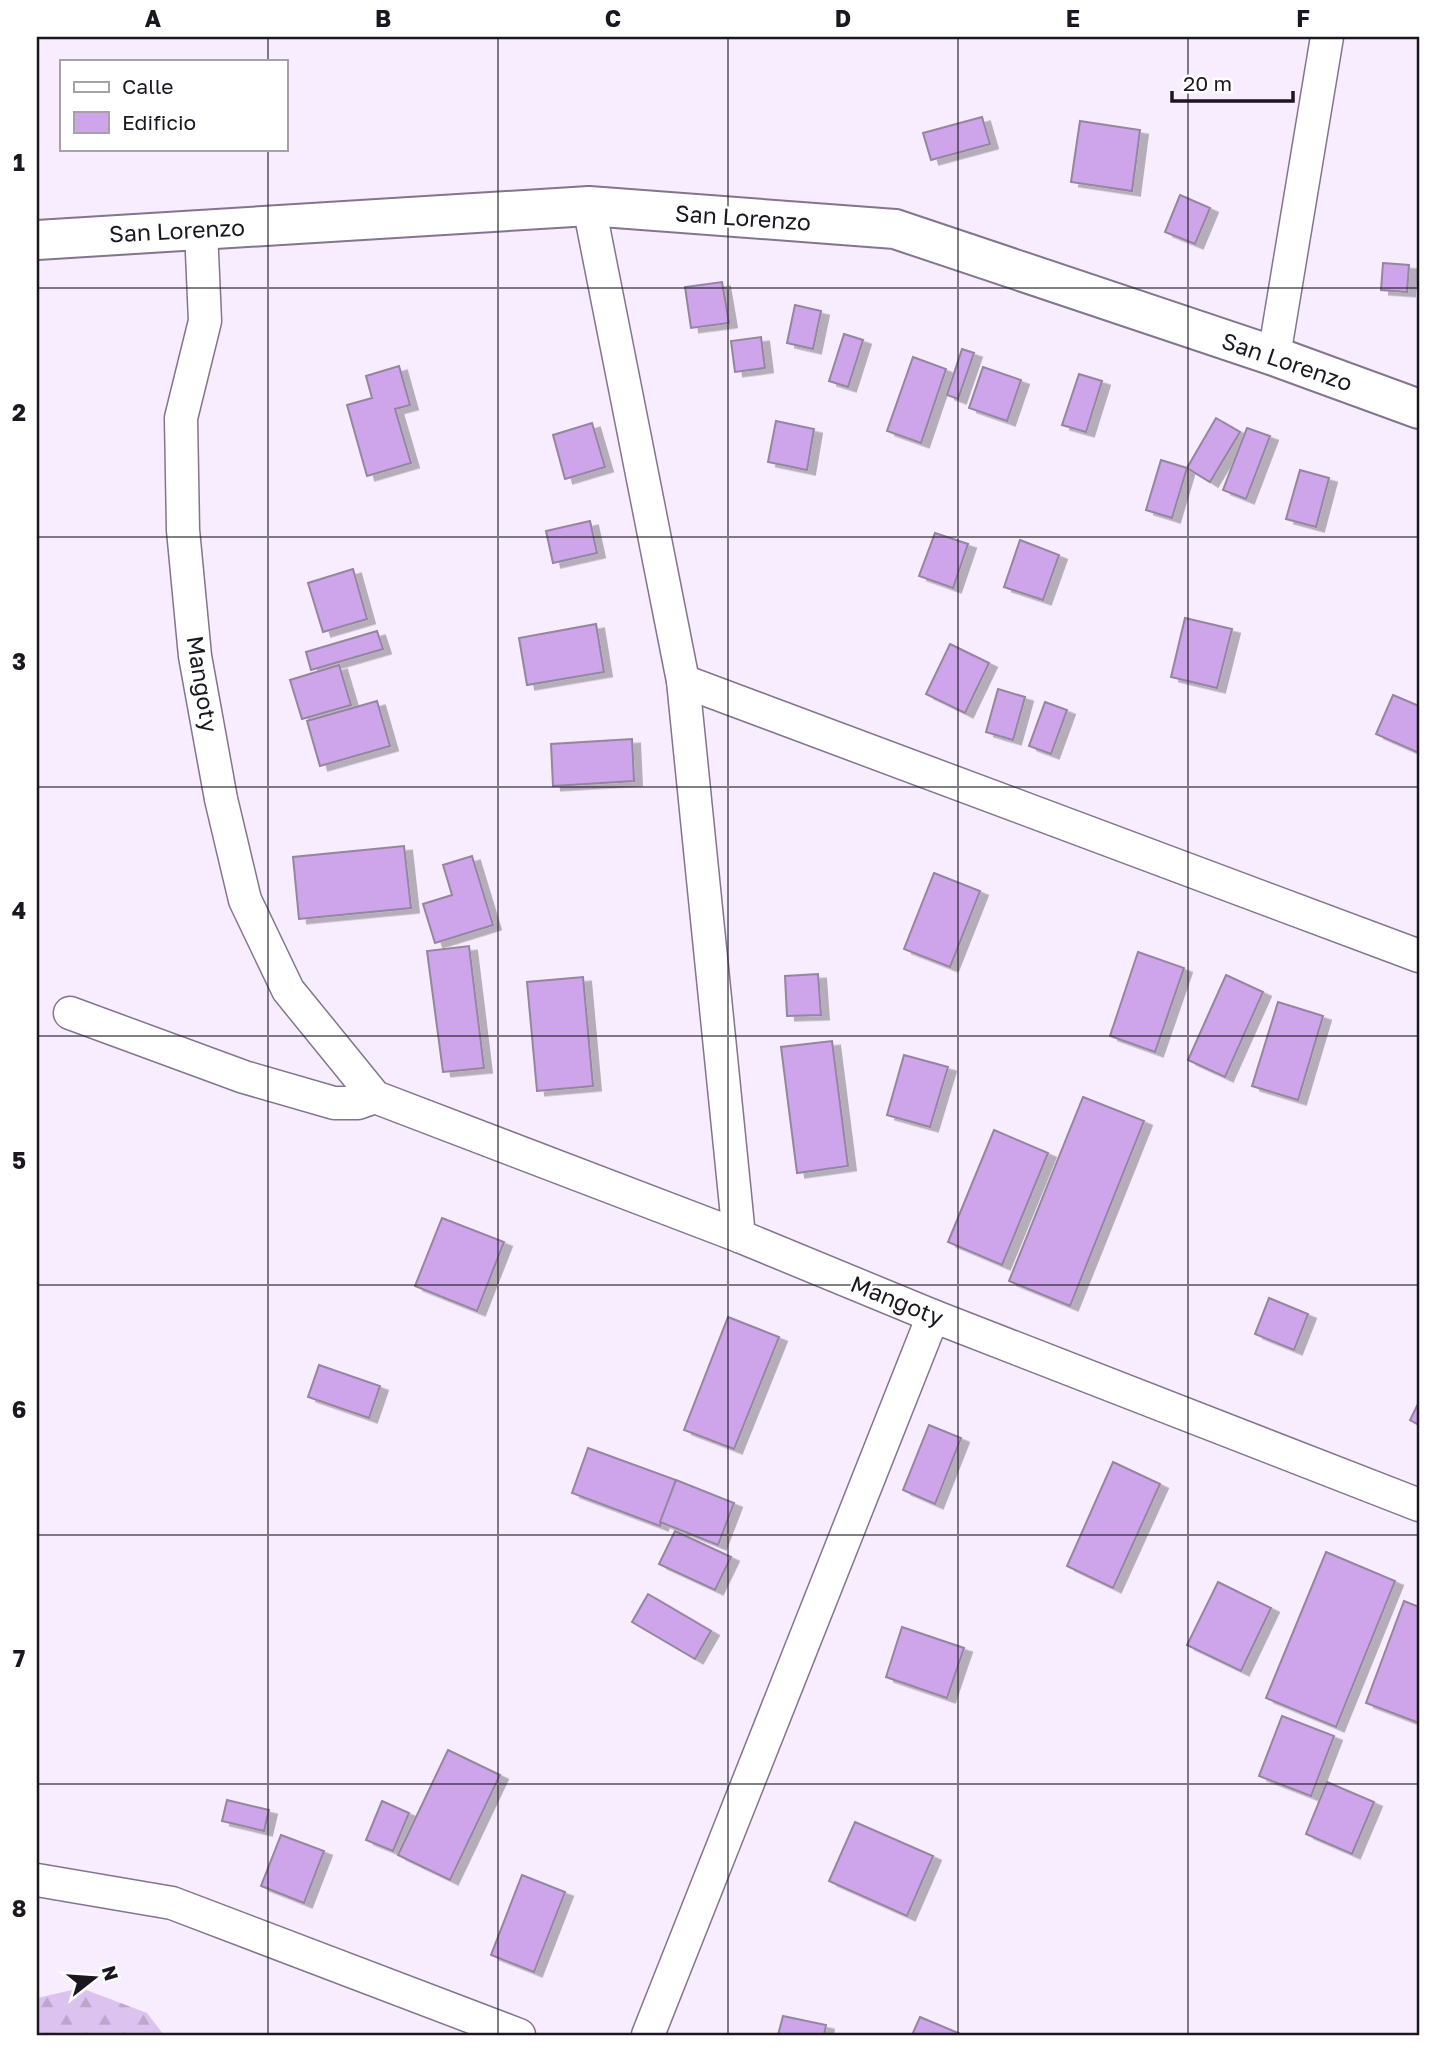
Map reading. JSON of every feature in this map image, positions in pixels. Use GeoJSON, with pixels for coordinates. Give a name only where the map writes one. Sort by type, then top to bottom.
{"type":"FeatureCollection","features":[{"type":"Feature","properties":{"kind":"street"},"geometry":{"type":"LineString","coordinates":[[1274,356],[1327,37]]}},
{"type":"Feature","properties":{"kind":"street"},"geometry":{"type":"LineString","coordinates":[[589,206],[683,681],[739,1236]]}},
{"type":"Feature","properties":{"kind":"street","name":"San Lorenzo"},"geometry":{"type":"LineString","coordinates":[[37,240],[589,206],[895,229],[1274,356],[1419,409]]}},
{"type":"Feature","properties":{"kind":"street","name":"Mangoty"},"geometry":{"type":"LineString","coordinates":[[201,230],[205,321],[181,418],[183,530],[195,656],[221,799],[245,900],[289,990],[374,1097],[739,1236],[933,1316],[1419,1504]]}},
{"type":"Feature","properties":{"kind":"street"},"geometry":{"type":"LineString","coordinates":[[683,681],[1419,956]]}},
{"type":"Feature","properties":{"kind":"street","name":"Mangoty"},"geometry":{"type":"LineString","coordinates":[[70,1013],[244,1077],[321,1099],[358,1103],[374,1097]]}},
{"type":"Feature","properties":{"kind":"street"},"geometry":{"type":"LineString","coordinates":[[648,2035],[933,1316]]}},
{"type":"Feature","properties":{"kind":"street"},"geometry":{"type":"LineString","coordinates":[[37,1880],[172,1903],[519,2035]]}},
{"type":"Feature","properties":{"kind":"green space"},"geometry":{"type":"Polygon","coordinates":[[[81,1988],[147,2013],[164,2035],[37,2035],[37,1998],[81,1988]]]}},
{"type":"Feature","properties":{"kind":"building"},"geometry":{"type":"Polygon","coordinates":[[[982,117],[990,144],[931,160],[923,133],[982,117]]]}},
{"type":"Feature","properties":{"kind":"building"},"geometry":{"type":"Polygon","coordinates":[[[1080,121],[1140,130],[1132,191],[1071,182],[1080,121]]]}},
{"type":"Feature","properties":{"kind":"building"},"geometry":{"type":"Polygon","coordinates":[[[1180,195],[1210,208],[1195,244],[1165,232],[1180,195]]]}},
{"type":"Feature","properties":{"kind":"building"},"geometry":{"type":"Polygon","coordinates":[[[1383,263],[1409,265],[1407,292],[1381,290],[1383,263]]]}},
{"type":"Feature","properties":{"kind":"building"},"geometry":{"type":"Polygon","coordinates":[[[722,282],[729,323],[691,328],[685,287],[722,282]]]}},
{"type":"Feature","properties":{"kind":"building"},"geometry":{"type":"Polygon","coordinates":[[[795,305],[821,311],[813,349],[787,343],[795,305]]]}},
{"type":"Feature","properties":{"kind":"building"},"geometry":{"type":"Polygon","coordinates":[[[844,334],[863,340],[848,387],[829,381],[844,334]]]}},
{"type":"Feature","properties":{"kind":"building"},"geometry":{"type":"Polygon","coordinates":[[[761,337],[765,368],[735,372],[731,341],[761,337]]]}},
{"type":"Feature","properties":{"kind":"building"},"geometry":{"type":"Polygon","coordinates":[[[962,349],[974,353],[958,399],[947,395],[962,349]]]}},
{"type":"Feature","properties":{"kind":"building"},"geometry":{"type":"Polygon","coordinates":[[[913,357],[946,369],[921,443],[887,431],[913,357]]]}},
{"type":"Feature","properties":{"kind":"building"},"geometry":{"type":"Polygon","coordinates":[[[399,366],[410,405],[395,409],[411,463],[367,476],[347,405],[372,398],[366,376],[399,366]]]}},
{"type":"Feature","properties":{"kind":"building"},"geometry":{"type":"Polygon","coordinates":[[[983,367],[1021,380],[1007,421],[969,408],[983,367]]]}},
{"type":"Feature","properties":{"kind":"building"},"geometry":{"type":"Polygon","coordinates":[[[1079,374],[1102,381],[1086,432],[1062,425],[1079,374]]]}},
{"type":"Feature","properties":{"kind":"building"},"geometry":{"type":"Polygon","coordinates":[[[1216,418],[1240,432],[1210,482],[1187,468],[1216,418]]]}},
{"type":"Feature","properties":{"kind":"building"},"geometry":{"type":"Polygon","coordinates":[[[776,421],[814,429],[807,470],[768,462],[776,421]]]}},
{"type":"Feature","properties":{"kind":"building"},"geometry":{"type":"Polygon","coordinates":[[[592,423],[605,467],[565,479],[553,435],[592,423]]]}},
{"type":"Feature","properties":{"kind":"building"},"geometry":{"type":"Polygon","coordinates":[[[1247,428],[1270,436],[1246,499],[1223,490],[1247,428]]]}},
{"type":"Feature","properties":{"kind":"building"},"geometry":{"type":"Polygon","coordinates":[[[1161,460],[1187,468],[1172,518],[1146,510],[1161,460]]]}},
{"type":"Feature","properties":{"kind":"building"},"geometry":{"type":"Polygon","coordinates":[[[1300,470],[1329,478],[1316,527],[1286,519],[1300,470]]]}},
{"type":"Feature","properties":{"kind":"building"},"geometry":{"type":"Polygon","coordinates":[[[590,521],[597,553],[553,563],[546,531],[590,521]]]}},
{"type":"Feature","properties":{"kind":"building"},"geometry":{"type":"Polygon","coordinates":[[[935,533],[968,544],[953,588],[919,576],[935,533]]]}},
{"type":"Feature","properties":{"kind":"building"},"geometry":{"type":"Polygon","coordinates":[[[1020,540],[1059,555],[1043,600],[1004,587],[1020,540]]]}},
{"type":"Feature","properties":{"kind":"building"},"geometry":{"type":"Polygon","coordinates":[[[353,569],[367,619],[323,632],[308,583],[353,569]]]}},
{"type":"Feature","properties":{"kind":"building"},"geometry":{"type":"Polygon","coordinates":[[[1185,618],[1232,629],[1217,688],[1171,677],[1185,618]]]}},
{"type":"Feature","properties":{"kind":"building"},"geometry":{"type":"Polygon","coordinates":[[[596,624],[604,672],[527,685],[519,638],[596,624]]]}},
{"type":"Feature","properties":{"kind":"building"},"geometry":{"type":"Polygon","coordinates":[[[377,631],[383,649],[311,670],[306,652],[377,631]]]}},
{"type":"Feature","properties":{"kind":"building"},"geometry":{"type":"Polygon","coordinates":[[[950,644],[989,663],[965,713],[926,694],[950,644]]]}},
{"type":"Feature","properties":{"kind":"building"},"geometry":{"type":"Polygon","coordinates":[[[339,665],[351,705],[302,719],[290,680],[339,665]]]}},
{"type":"Feature","properties":{"kind":"building"},"geometry":{"type":"Polygon","coordinates":[[[998,689],[1025,697],[1013,740],[986,732],[998,689]]]}},
{"type":"Feature","properties":{"kind":"building"},"geometry":{"type":"Polygon","coordinates":[[[1393,695],[1419,706],[1419,753],[1376,734],[1393,695]]]}},
{"type":"Feature","properties":{"kind":"building"},"geometry":{"type":"Polygon","coordinates":[[[377,701],[390,746],[320,766],[307,721],[377,701]]]}},
{"type":"Feature","properties":{"kind":"building"},"geometry":{"type":"Polygon","coordinates":[[[1045,702],[1067,710],[1051,754],[1029,746],[1045,702]]]}},
{"type":"Feature","properties":{"kind":"building"},"geometry":{"type":"Polygon","coordinates":[[[632,739],[634,781],[553,786],[551,744],[632,739]]]}},
{"type":"Feature","properties":{"kind":"building"},"geometry":{"type":"Polygon","coordinates":[[[404,846],[411,908],[299,919],[293,857],[404,846]]]}},
{"type":"Feature","properties":{"kind":"building"},"geometry":{"type":"Polygon","coordinates":[[[472,856],[493,925],[435,943],[423,904],[452,895],[443,865],[472,856]]]}},
{"type":"Feature","properties":{"kind":"building"},"geometry":{"type":"Polygon","coordinates":[[[934,873],[980,891],[950,967],[904,949],[934,873]]]}},
{"type":"Feature","properties":{"kind":"building"},"geometry":{"type":"Polygon","coordinates":[[[469,946],[484,1068],[443,1072],[427,951],[469,946]]]}},
{"type":"Feature","properties":{"kind":"building"},"geometry":{"type":"Polygon","coordinates":[[[1138,952],[1184,968],[1155,1052],[1110,1036],[1138,952]]]}},
{"type":"Feature","properties":{"kind":"building"},"geometry":{"type":"Polygon","coordinates":[[[818,974],[821,1015],[787,1016],[785,976],[818,974]]]}},
{"type":"Feature","properties":{"kind":"building"},"geometry":{"type":"Polygon","coordinates":[[[1226,975],[1263,992],[1225,1077],[1188,1060],[1226,975]]]}},
{"type":"Feature","properties":{"kind":"building"},"geometry":{"type":"Polygon","coordinates":[[[583,977],[593,1086],[537,1091],[527,982],[583,977]]]}},
{"type":"Feature","properties":{"kind":"building"},"geometry":{"type":"Polygon","coordinates":[[[1278,1002],[1323,1016],[1298,1100],[1252,1086],[1278,1002]]]}},
{"type":"Feature","properties":{"kind":"building"},"geometry":{"type":"Polygon","coordinates":[[[832,1041],[848,1166],[797,1173],[781,1047],[832,1041]]]}},
{"type":"Feature","properties":{"kind":"building"},"geometry":{"type":"Polygon","coordinates":[[[904,1055],[948,1067],[930,1127],[887,1115],[904,1055]]]}},
{"type":"Feature","properties":{"kind":"building"},"geometry":{"type":"Polygon","coordinates":[[[1083,1097],[1144,1121],[1070,1306],[1009,1281],[1083,1097]]]}},
{"type":"Feature","properties":{"kind":"building"},"geometry":{"type":"Polygon","coordinates":[[[994,1130],[1048,1153],[1002,1265],[948,1242],[994,1130]]]}},
{"type":"Feature","properties":{"kind":"building"},"geometry":{"type":"Polygon","coordinates":[[[442,1218],[504,1242],[477,1311],[415,1286],[442,1218]]]}},
{"type":"Feature","properties":{"kind":"building"},"geometry":{"type":"Polygon","coordinates":[[[1269,1298],[1308,1314],[1294,1350],[1255,1334],[1269,1298]]]}},
{"type":"Feature","properties":{"kind":"building"},"geometry":{"type":"Polygon","coordinates":[[[728,1317],[779,1337],[734,1449],[684,1430],[728,1317]]]}},
{"type":"Feature","properties":{"kind":"building"},"geometry":{"type":"Polygon","coordinates":[[[319,1365],[380,1386],[369,1418],[308,1397],[319,1365]]]}},
{"type":"Feature","properties":{"kind":"building"},"geometry":{"type":"Polygon","coordinates":[[[1419,1402],[1419,1425],[1410,1420],[1419,1402]]]}},
{"type":"Feature","properties":{"kind":"building"},"geometry":{"type":"Polygon","coordinates":[[[929,1425],[961,1438],[935,1504],[903,1490],[929,1425]]]}},
{"type":"Feature","properties":{"kind":"building"},"geometry":{"type":"Polygon","coordinates":[[[588,1448],[676,1480],[660,1526],[572,1493],[588,1448]]]}},
{"type":"Feature","properties":{"kind":"building"},"geometry":{"type":"Polygon","coordinates":[[[1113,1462],[1160,1484],[1113,1588],[1067,1566],[1113,1462]]]}},
{"type":"Feature","properties":{"kind":"building"},"geometry":{"type":"Polygon","coordinates":[[[676,1480],[734,1503],[718,1545],[660,1522],[676,1480]]]}},
{"type":"Feature","properties":{"kind":"building"},"geometry":{"type":"Polygon","coordinates":[[[675,1531],[731,1557],[715,1590],[659,1564],[675,1531]]]}},
{"type":"Feature","properties":{"kind":"building"},"geometry":{"type":"Polygon","coordinates":[[[1326,1552],[1395,1581],[1336,1727],[1266,1698],[1326,1552]]]}},
{"type":"Feature","properties":{"kind":"building"},"geometry":{"type":"Polygon","coordinates":[[[1218,1582],[1271,1608],[1241,1671],[1187,1645],[1218,1582]]]}},
{"type":"Feature","properties":{"kind":"building"},"geometry":{"type":"Polygon","coordinates":[[[648,1594],[711,1631],[695,1659],[632,1622],[648,1594]]]}},
{"type":"Feature","properties":{"kind":"building"},"geometry":{"type":"Polygon","coordinates":[[[1404,1601],[1419,1607],[1419,1723],[1366,1703],[1404,1601]]]}},
{"type":"Feature","properties":{"kind":"building"},"geometry":{"type":"Polygon","coordinates":[[[902,1627],[964,1648],[947,1698],[886,1677],[902,1627]]]}},
{"type":"Feature","properties":{"kind":"building"},"geometry":{"type":"Polygon","coordinates":[[[1282,1716],[1334,1736],[1311,1796],[1259,1776],[1282,1716]]]}},
{"type":"Feature","properties":{"kind":"building"},"geometry":{"type":"Polygon","coordinates":[[[448,1750],[500,1775],[450,1880],[398,1855],[448,1750]]]}},
{"type":"Feature","properties":{"kind":"building"},"geometry":{"type":"Polygon","coordinates":[[[1327,1782],[1374,1802],[1352,1854],[1306,1834],[1327,1782]]]}},
{"type":"Feature","properties":{"kind":"building"},"geometry":{"type":"Polygon","coordinates":[[[227,1800],[269,1810],[264,1831],[222,1821],[227,1800]]]}},
{"type":"Feature","properties":{"kind":"building"},"geometry":{"type":"Polygon","coordinates":[[[382,1801],[409,1813],[393,1851],[366,1840],[382,1801]]]}},
{"type":"Feature","properties":{"kind":"building"},"geometry":{"type":"Polygon","coordinates":[[[855,1822],[933,1856],[907,1916],[829,1881],[855,1822]]]}},
{"type":"Feature","properties":{"kind":"building"},"geometry":{"type":"Polygon","coordinates":[[[281,1835],[324,1851],[304,1903],[261,1886],[281,1835]]]}},
{"type":"Feature","properties":{"kind":"building"},"geometry":{"type":"Polygon","coordinates":[[[522,1875],[565,1892],[534,1972],[491,1955],[522,1875]]]}},
{"type":"Feature","properties":{"kind":"building"},"geometry":{"type":"Polygon","coordinates":[[[783,2016],[826,2025],[824,2035],[778,2035],[783,2016]]]}},
{"type":"Feature","properties":{"kind":"building"},"geometry":{"type":"Polygon","coordinates":[[[920,2017],[963,2035],[912,2035],[920,2017]]]}}]}
